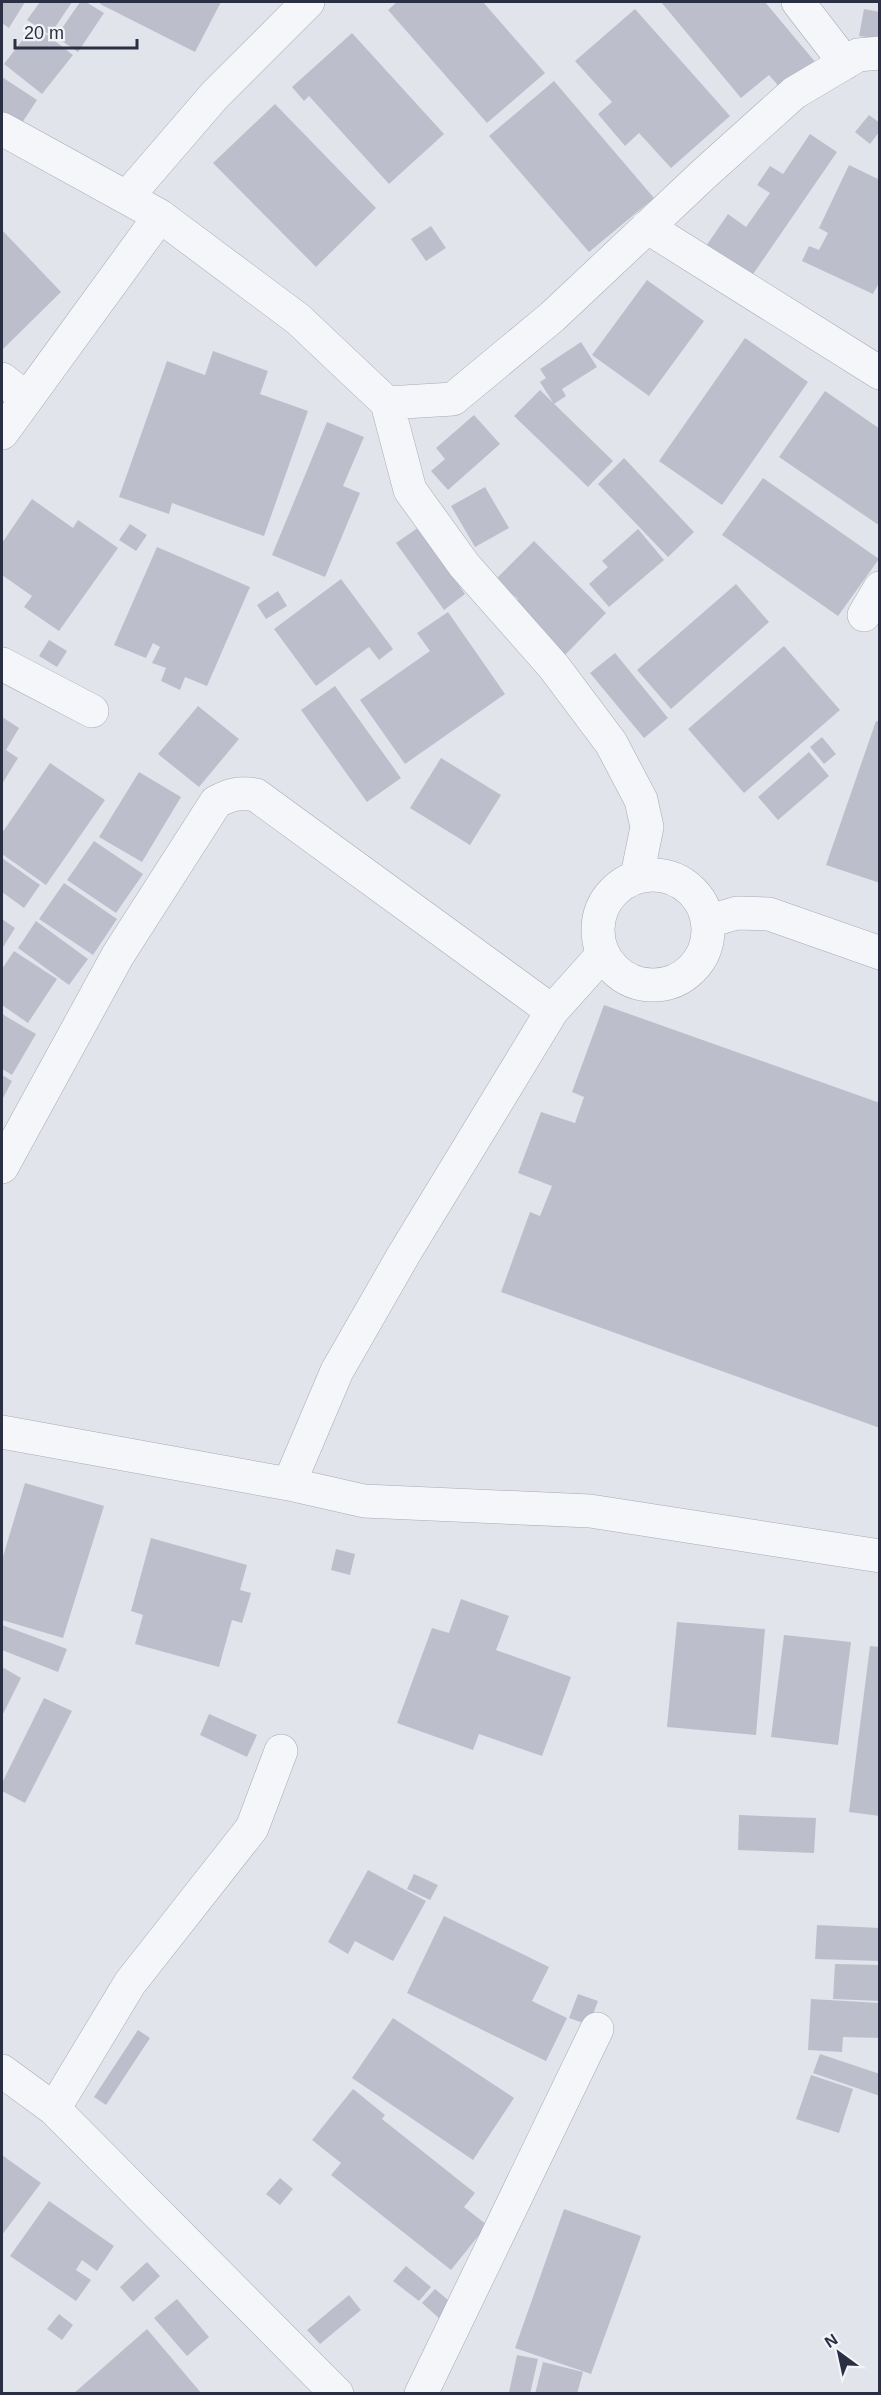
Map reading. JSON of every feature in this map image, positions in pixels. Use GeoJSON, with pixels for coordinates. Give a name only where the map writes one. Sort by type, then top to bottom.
{"type":"FeatureCollection","features":[{"type":"Feature","properties":{"kind":"street"},"geometry":{"type":"LineString","coordinates":[[127,197],[214,96],[308,2]]}},
{"type":"Feature","properties":{"kind":"street"},"geometry":{"type":"LineString","coordinates":[[798,2],[845,63]]}},
{"type":"Feature","properties":{"kind":"street"},"geometry":{"type":"LineString","coordinates":[[387,403],[453,399],[552,316],[794,93],[858,55],[879,54]]}},
{"type":"Feature","properties":{"kind":"street"},"geometry":{"type":"LineString","coordinates":[[2,129],[160,216],[298,319],[387,403],[410,489],[464,565],[554,667],[611,743],[641,800],[647,826],[637,876]]}},
{"type":"Feature","properties":{"kind":"street"},"geometry":{"type":"LineString","coordinates":[[2,433],[14,388],[160,216]]}},
{"type":"Feature","properties":{"kind":"street"},"geometry":{"type":"LineString","coordinates":[[647,227],[879,373]]}},
{"type":"Feature","properties":{"kind":"street"},"geometry":{"type":"LineString","coordinates":[[2,664],[92,711]]}},
{"type":"Feature","properties":{"kind":"street"},"geometry":{"type":"LineString","coordinates":[[2,1167],[118,955],[216,802],[228,795],[242,792],[256,795],[552,1011]]}},
{"type":"Feature","properties":{"kind":"street"},"geometry":{"type":"LineString","coordinates":[[637,876],[668,876],[695,892],[709,921],[704,952],[685,976],[654,986],[624,977],[603,954],[597,924],[610,894],[637,876]]}},
{"type":"Feature","properties":{"kind":"street"},"geometry":{"type":"LineString","coordinates":[[709,921],[737,914],[769,914],[879,953]]}},
{"type":"Feature","properties":{"kind":"street"},"geometry":{"type":"LineString","coordinates":[[289,1484],[337,1371],[404,1254],[552,1011],[603,954]]}},
{"type":"Feature","properties":{"kind":"street"},"geometry":{"type":"LineString","coordinates":[[2,1432],[289,1484],[364,1502],[590,1511],[879,1556]]}},
{"type":"Feature","properties":{"kind":"street"},"geometry":{"type":"LineString","coordinates":[[54,2109],[130,1983],[252,1828],[280,1751]]}},
{"type":"Feature","properties":{"kind":"street"},"geometry":{"type":"LineString","coordinates":[[421,2394],[597,2029]]}},
{"type":"Feature","properties":{"kind":"street"},"geometry":{"type":"LineString","coordinates":[[2,2071],[54,2109],[337,2394]]}},
{"type":"Feature","properties":{"kind":"building"},"geometry":{"type":"Polygon","coordinates":[[[2,2],[25,2],[9,28],[2,23],[2,2]]]}},
{"type":"Feature","properties":{"kind":"building"},"geometry":{"type":"Polygon","coordinates":[[[40,2],[72,2],[50,35],[27,20],[40,2]]]}},
{"type":"Feature","properties":{"kind":"building"},"geometry":{"type":"Polygon","coordinates":[[[80,2],[86,2],[104,13],[78,52],[56,37],[80,2]]]}},
{"type":"Feature","properties":{"kind":"building"},"geometry":{"type":"Polygon","coordinates":[[[101,2],[221,2],[195,52],[100,4],[101,2]]]}},
{"type":"Feature","properties":{"kind":"building"},"geometry":{"type":"Polygon","coordinates":[[[397,2],[483,2],[545,73],[487,123],[388,10],[397,2]]]}},
{"type":"Feature","properties":{"kind":"building"},"geometry":{"type":"Polygon","coordinates":[[[661,2],[765,2],[816,63],[782,90],[769,75],[741,98],[661,2]]]}},
{"type":"Feature","properties":{"kind":"building"},"geometry":{"type":"Polygon","coordinates":[[[635,9],[730,116],[671,168],[639,133],[625,146],[598,114],[612,102],[575,61],[635,9]]]}},
{"type":"Feature","properties":{"kind":"building"},"geometry":{"type":"Polygon","coordinates":[[[864,9],[880,12],[880,39],[859,36],[864,9]]]}},
{"type":"Feature","properties":{"kind":"building"},"geometry":{"type":"Polygon","coordinates":[[[34,25],[73,55],[42,94],[4,64],[34,25]]]}},
{"type":"Feature","properties":{"kind":"building"},"geometry":{"type":"Polygon","coordinates":[[[352,33],[444,134],[389,184],[309,96],[304,101],[292,87],[352,33]]]}},
{"type":"Feature","properties":{"kind":"building"},"geometry":{"type":"Polygon","coordinates":[[[2,77],[37,100],[16,132],[2,122],[2,77]]]}},
{"type":"Feature","properties":{"kind":"building"},"geometry":{"type":"Polygon","coordinates":[[[554,81],[654,198],[589,252],[489,136],[554,81]]]}},
{"type":"Feature","properties":{"kind":"building"},"geometry":{"type":"Polygon","coordinates":[[[275,104],[376,208],[316,267],[213,163],[275,104]]]}},
{"type":"Feature","properties":{"kind":"building"},"geometry":{"type":"Polygon","coordinates":[[[869,115],[880,123],[880,131],[870,144],[855,132],[869,115]]]}},
{"type":"Feature","properties":{"kind":"building"},"geometry":{"type":"Polygon","coordinates":[[[810,134],[837,152],[747,283],[702,252],[728,214],[746,227],[770,193],[757,185],[770,166],[783,174],[810,134]]]}},
{"type":"Feature","properties":{"kind":"building"},"geometry":{"type":"Polygon","coordinates":[[[849,165],[880,180],[880,281],[873,294],[802,261],[809,246],[819,250],[828,233],[819,228],[849,165]]]}},
{"type":"Feature","properties":{"kind":"building"},"geometry":{"type":"Polygon","coordinates":[[[431,226],[446,248],[426,261],[411,239],[431,226]]]}},
{"type":"Feature","properties":{"kind":"building"},"geometry":{"type":"Polygon","coordinates":[[[2,230],[61,292],[2,350],[2,230]]]}},
{"type":"Feature","properties":{"kind":"building"},"geometry":{"type":"Polygon","coordinates":[[[647,280],[704,321],[649,396],[592,355],[647,280]]]}},
{"type":"Feature","properties":{"kind":"building"},"geometry":{"type":"Polygon","coordinates":[[[745,338],[808,382],[722,505],[659,461],[745,338]]]}},
{"type":"Feature","properties":{"kind":"building"},"geometry":{"type":"Polygon","coordinates":[[[581,342],[597,367],[562,389],[566,396],[554,404],[540,382],[546,378],[540,369],[581,342]]]}},
{"type":"Feature","properties":{"kind":"building"},"geometry":{"type":"Polygon","coordinates":[[[213,351],[268,371],[260,394],[308,411],[264,536],[172,503],[169,514],[119,497],[167,361],[205,375],[213,351]]]}},
{"type":"Feature","properties":{"kind":"building"},"geometry":{"type":"Polygon","coordinates":[[[540,390],[613,461],[588,487],[514,416],[540,390]]]}},
{"type":"Feature","properties":{"kind":"building"},"geometry":{"type":"Polygon","coordinates":[[[825,391],[880,429],[880,526],[779,457],[825,391]]]}},
{"type":"Feature","properties":{"kind":"building"},"geometry":{"type":"Polygon","coordinates":[[[474,415],[500,444],[448,490],[431,471],[445,459],[436,448],[474,415]]]}},
{"type":"Feature","properties":{"kind":"building"},"geometry":{"type":"Polygon","coordinates":[[[327,422],[364,437],[343,486],[360,493],[325,577],[272,555],[327,422]]]}},
{"type":"Feature","properties":{"kind":"building"},"geometry":{"type":"Polygon","coordinates":[[[624,458],[694,532],[668,557],[598,484],[624,458]]]}},
{"type":"Feature","properties":{"kind":"building"},"geometry":{"type":"Polygon","coordinates":[[[763,478],[879,559],[838,616],[722,535],[763,478]]]}},
{"type":"Feature","properties":{"kind":"building"},"geometry":{"type":"Polygon","coordinates":[[[485,487],[509,528],[475,547],[451,506],[485,487]]]}},
{"type":"Feature","properties":{"kind":"building"},"geometry":{"type":"Polygon","coordinates":[[[32,499],[73,528],[78,520],[118,548],[59,631],[24,607],[32,596],[2,575],[2,543],[32,499]]]}},
{"type":"Feature","properties":{"kind":"building"},"geometry":{"type":"Polygon","coordinates":[[[130,524],[147,535],[136,551],[119,540],[130,524]]]}},
{"type":"Feature","properties":{"kind":"building"},"geometry":{"type":"Polygon","coordinates":[[[419,527],[465,594],[444,610],[396,543],[419,527]]]}},
{"type":"Feature","properties":{"kind":"building"},"geometry":{"type":"Polygon","coordinates":[[[638,529],[664,560],[609,607],[589,584],[608,567],[602,561],[638,529]]]}},
{"type":"Feature","properties":{"kind":"building"},"geometry":{"type":"Polygon","coordinates":[[[534,541],[606,613],[565,655],[513,604],[518,599],[507,590],[492,583],[534,541]]]}},
{"type":"Feature","properties":{"kind":"building"},"geometry":{"type":"Polygon","coordinates":[[[157,547],[250,587],[207,686],[185,677],[180,690],[161,681],[166,668],[152,663],[160,647],[153,643],[146,658],[114,645],[157,547]]]}},
{"type":"Feature","properties":{"kind":"building"},"geometry":{"type":"Polygon","coordinates":[[[341,579],[393,649],[379,660],[369,647],[316,686],[274,629],[341,579]]]}},
{"type":"Feature","properties":{"kind":"building"},"geometry":{"type":"Polygon","coordinates":[[[736,584],[769,622],[671,709],[637,670],[736,584]]]}},
{"type":"Feature","properties":{"kind":"building"},"geometry":{"type":"Polygon","coordinates":[[[278,591],[287,606],[266,619],[257,605],[278,591]]]}},
{"type":"Feature","properties":{"kind":"building"},"geometry":{"type":"Polygon","coordinates":[[[448,612],[505,694],[405,764],[360,700],[430,651],[417,633],[448,612]]]}},
{"type":"Feature","properties":{"kind":"building"},"geometry":{"type":"Polygon","coordinates":[[[49,640],[67,651],[57,667],[39,656],[49,640]]]}},
{"type":"Feature","properties":{"kind":"building"},"geometry":{"type":"Polygon","coordinates":[[[784,646],[840,710],[744,793],[688,729],[784,646]]]}},
{"type":"Feature","properties":{"kind":"building"},"geometry":{"type":"Polygon","coordinates":[[[615,653],[668,718],[644,738],[590,673],[615,653]]]}},
{"type":"Feature","properties":{"kind":"building"},"geometry":{"type":"Polygon","coordinates":[[[335,686],[401,778],[367,802],[301,710],[335,686]]]}},
{"type":"Feature","properties":{"kind":"building"},"geometry":{"type":"Polygon","coordinates":[[[198,706],[239,739],[199,787],[158,754],[198,706]]]}},
{"type":"Feature","properties":{"kind":"building"},"geometry":{"type":"Polygon","coordinates":[[[2,717],[19,728],[6,750],[18,758],[2,784],[2,717]]]}},
{"type":"Feature","properties":{"kind":"building"},"geometry":{"type":"Polygon","coordinates":[[[876,721],[880,722],[880,883],[826,865],[876,721]]]}},
{"type":"Feature","properties":{"kind":"building"},"geometry":{"type":"Polygon","coordinates":[[[822,737],[836,754],[824,764],[810,747],[822,737]]]}},
{"type":"Feature","properties":{"kind":"building"},"geometry":{"type":"Polygon","coordinates":[[[809,752],[829,776],[778,820],[758,797],[809,752]]]}},
{"type":"Feature","properties":{"kind":"building"},"geometry":{"type":"Polygon","coordinates":[[[441,758],[501,795],[470,845],[410,808],[441,758]]]}},
{"type":"Feature","properties":{"kind":"building"},"geometry":{"type":"Polygon","coordinates":[[[50,763],[105,800],[46,885],[2,854],[2,833],[50,763]]]}},
{"type":"Feature","properties":{"kind":"building"},"geometry":{"type":"Polygon","coordinates":[[[139,772],[181,797],[142,862],[99,837],[139,772]]]}},
{"type":"Feature","properties":{"kind":"building"},"geometry":{"type":"Polygon","coordinates":[[[94,841],[143,874],[116,913],[67,880],[94,841]]]}},
{"type":"Feature","properties":{"kind":"building"},"geometry":{"type":"Polygon","coordinates":[[[2,858],[40,885],[24,908],[2,892],[2,858]]]}},
{"type":"Feature","properties":{"kind":"building"},"geometry":{"type":"Polygon","coordinates":[[[64,883],[117,919],[93,955],[39,919],[64,883]]]}},
{"type":"Feature","properties":{"kind":"building"},"geometry":{"type":"Polygon","coordinates":[[[2,919],[15,928],[2,949],[2,919]]]}},
{"type":"Feature","properties":{"kind":"building"},"geometry":{"type":"Polygon","coordinates":[[[36,921],[88,959],[69,985],[18,948],[36,921]]]}},
{"type":"Feature","properties":{"kind":"building"},"geometry":{"type":"Polygon","coordinates":[[[14,951],[57,979],[28,1023],[2,1005],[2,969],[14,951]]]}},
{"type":"Feature","properties":{"kind":"building"},"geometry":{"type":"Polygon","coordinates":[[[604,1005],[880,1103],[880,1428],[501,1292],[530,1212],[540,1216],[552,1186],[518,1173],[541,1112],[575,1123],[584,1097],[572,1092],[604,1005]]]}},
{"type":"Feature","properties":{"kind":"building"},"geometry":{"type":"Polygon","coordinates":[[[2,1014],[36,1034],[12,1075],[2,1069],[2,1014]]]}},
{"type":"Feature","properties":{"kind":"building"},"geometry":{"type":"Polygon","coordinates":[[[2,1075],[12,1081],[2,1100],[2,1075]]]}},
{"type":"Feature","properties":{"kind":"building"},"geometry":{"type":"Polygon","coordinates":[[[25,1483],[104,1506],[63,1638],[2,1620],[2,1560],[25,1483]]]}},
{"type":"Feature","properties":{"kind":"building"},"geometry":{"type":"Polygon","coordinates":[[[151,1538],[247,1565],[240,1590],[251,1593],[242,1623],[232,1620],[219,1667],[135,1644],[143,1615],[131,1611],[151,1538]]]}},
{"type":"Feature","properties":{"kind":"building"},"geometry":{"type":"Polygon","coordinates":[[[336,1549],[355,1554],[350,1575],[331,1570],[336,1549]]]}},
{"type":"Feature","properties":{"kind":"building"},"geometry":{"type":"Polygon","coordinates":[[[461,1599],[509,1616],[496,1650],[571,1677],[542,1756],[479,1734],[473,1750],[397,1723],[432,1628],[449,1633],[461,1599]]]}},
{"type":"Feature","properties":{"kind":"building"},"geometry":{"type":"Polygon","coordinates":[[[677,1622],[765,1629],[756,1735],[667,1727],[677,1622]]]}},
{"type":"Feature","properties":{"kind":"building"},"geometry":{"type":"Polygon","coordinates":[[[2,1625],[67,1649],[58,1672],[2,1650],[2,1625]]]}},
{"type":"Feature","properties":{"kind":"building"},"geometry":{"type":"Polygon","coordinates":[[[784,1635],[851,1642],[838,1745],[771,1737],[784,1635]]]}},
{"type":"Feature","properties":{"kind":"building"},"geometry":{"type":"Polygon","coordinates":[[[870,1646],[880,1647],[880,1816],[849,1812],[870,1646]]]}},
{"type":"Feature","properties":{"kind":"building"},"geometry":{"type":"Polygon","coordinates":[[[2,1667],[21,1678],[2,1716],[2,1667]]]}},
{"type":"Feature","properties":{"kind":"building"},"geometry":{"type":"Polygon","coordinates":[[[44,1698],[72,1711],[25,1803],[2,1791],[2,1783],[44,1698]]]}},
{"type":"Feature","properties":{"kind":"building"},"geometry":{"type":"Polygon","coordinates":[[[209,1714],[257,1735],[247,1757],[200,1735],[209,1714]]]}},
{"type":"Feature","properties":{"kind":"building"},"geometry":{"type":"Polygon","coordinates":[[[739,1815],[816,1818],[814,1853],[738,1850],[739,1815]]]}},
{"type":"Feature","properties":{"kind":"building"},"geometry":{"type":"Polygon","coordinates":[[[368,1870],[426,1901],[393,1961],[355,1941],[348,1954],[328,1942],[368,1870]]]}},
{"type":"Feature","properties":{"kind":"building"},"geometry":{"type":"Polygon","coordinates":[[[414,1874],[438,1885],[430,1900],[407,1889],[414,1874]]]}},
{"type":"Feature","properties":{"kind":"building"},"geometry":{"type":"Polygon","coordinates":[[[444,1916],[549,1967],[532,2001],[567,2018],[546,2061],[407,1993],[444,1916]]]}},
{"type":"Feature","properties":{"kind":"building"},"geometry":{"type":"Polygon","coordinates":[[[817,1925],[880,1928],[880,1961],[815,1959],[817,1925]]]}},
{"type":"Feature","properties":{"kind":"building"},"geometry":{"type":"Polygon","coordinates":[[[835,1964],[880,1965],[880,2001],[833,1999],[835,1964]]]}},
{"type":"Feature","properties":{"kind":"building"},"geometry":{"type":"Polygon","coordinates":[[[578,1994],[598,2001],[589,2025],[569,2018],[578,1994]]]}},
{"type":"Feature","properties":{"kind":"building"},"geometry":{"type":"Polygon","coordinates":[[[811,1999],[880,2003],[880,2038],[843,2037],[842,2052],[808,2050],[811,1999]]]}},
{"type":"Feature","properties":{"kind":"building"},"geometry":{"type":"Polygon","coordinates":[[[393,2018],[514,2098],[473,2160],[352,2078],[393,2018]]]}},
{"type":"Feature","properties":{"kind":"building"},"geometry":{"type":"Polygon","coordinates":[[[138,2030],[150,2038],[106,2105],[94,2097],[138,2030]]]}},
{"type":"Feature","properties":{"kind":"building"},"geometry":{"type":"Polygon","coordinates":[[[820,2054],[880,2074],[880,2096],[813,2073],[820,2054]]]}},
{"type":"Feature","properties":{"kind":"building"},"geometry":{"type":"Polygon","coordinates":[[[811,2075],[853,2089],[839,2133],[796,2119],[811,2075]]]}},
{"type":"Feature","properties":{"kind":"building"},"geometry":{"type":"Polygon","coordinates":[[[353,2089],[385,2115],[382,2119],[475,2193],[464,2207],[487,2225],[451,2270],[331,2175],[341,2163],[312,2140],[353,2089]]]}},
{"type":"Feature","properties":{"kind":"building"},"geometry":{"type":"Polygon","coordinates":[[[2,2155],[41,2183],[2,2235],[2,2155]]]}},
{"type":"Feature","properties":{"kind":"building"},"geometry":{"type":"Polygon","coordinates":[[[280,2178],[293,2189],[280,2205],[266,2194],[280,2178]]]}},
{"type":"Feature","properties":{"kind":"building"},"geometry":{"type":"Polygon","coordinates":[[[49,2201],[114,2246],[97,2271],[82,2260],[76,2270],[91,2280],[76,2301],[10,2256],[49,2201]]]}},
{"type":"Feature","properties":{"kind":"building"},"geometry":{"type":"Polygon","coordinates":[[[564,2209],[641,2236],[591,2374],[515,2348],[564,2209]]]}},
{"type":"Feature","properties":{"kind":"building"},"geometry":{"type":"Polygon","coordinates":[[[147,2262],[160,2276],[133,2302],[120,2287],[147,2262]]]}},
{"type":"Feature","properties":{"kind":"building"},"geometry":{"type":"Polygon","coordinates":[[[406,2266],[431,2287],[419,2301],[393,2281],[406,2266]]]}},
{"type":"Feature","properties":{"kind":"building"},"geometry":{"type":"Polygon","coordinates":[[[435,2289],[453,2304],[440,2319],[422,2303],[435,2289]]]}},
{"type":"Feature","properties":{"kind":"building"},"geometry":{"type":"Polygon","coordinates":[[[349,2295],[361,2310],[320,2344],[307,2330],[349,2295]]]}},
{"type":"Feature","properties":{"kind":"building"},"geometry":{"type":"Polygon","coordinates":[[[177,2299],[209,2337],[187,2356],[154,2318],[177,2299]]]}},
{"type":"Feature","properties":{"kind":"building"},"geometry":{"type":"Polygon","coordinates":[[[59,2314],[73,2325],[62,2340],[47,2329],[59,2314]]]}},
{"type":"Feature","properties":{"kind":"building"},"geometry":{"type":"Polygon","coordinates":[[[147,2329],[202,2394],[73,2394],[147,2329]]]}},
{"type":"Feature","properties":{"kind":"building"},"geometry":{"type":"Polygon","coordinates":[[[517,2355],[538,2359],[530,2394],[509,2392],[517,2355]]]}},
{"type":"Feature","properties":{"kind":"building"},"geometry":{"type":"Polygon","coordinates":[[[543,2362],[583,2372],[577,2394],[535,2394],[543,2362]]]}}]}
